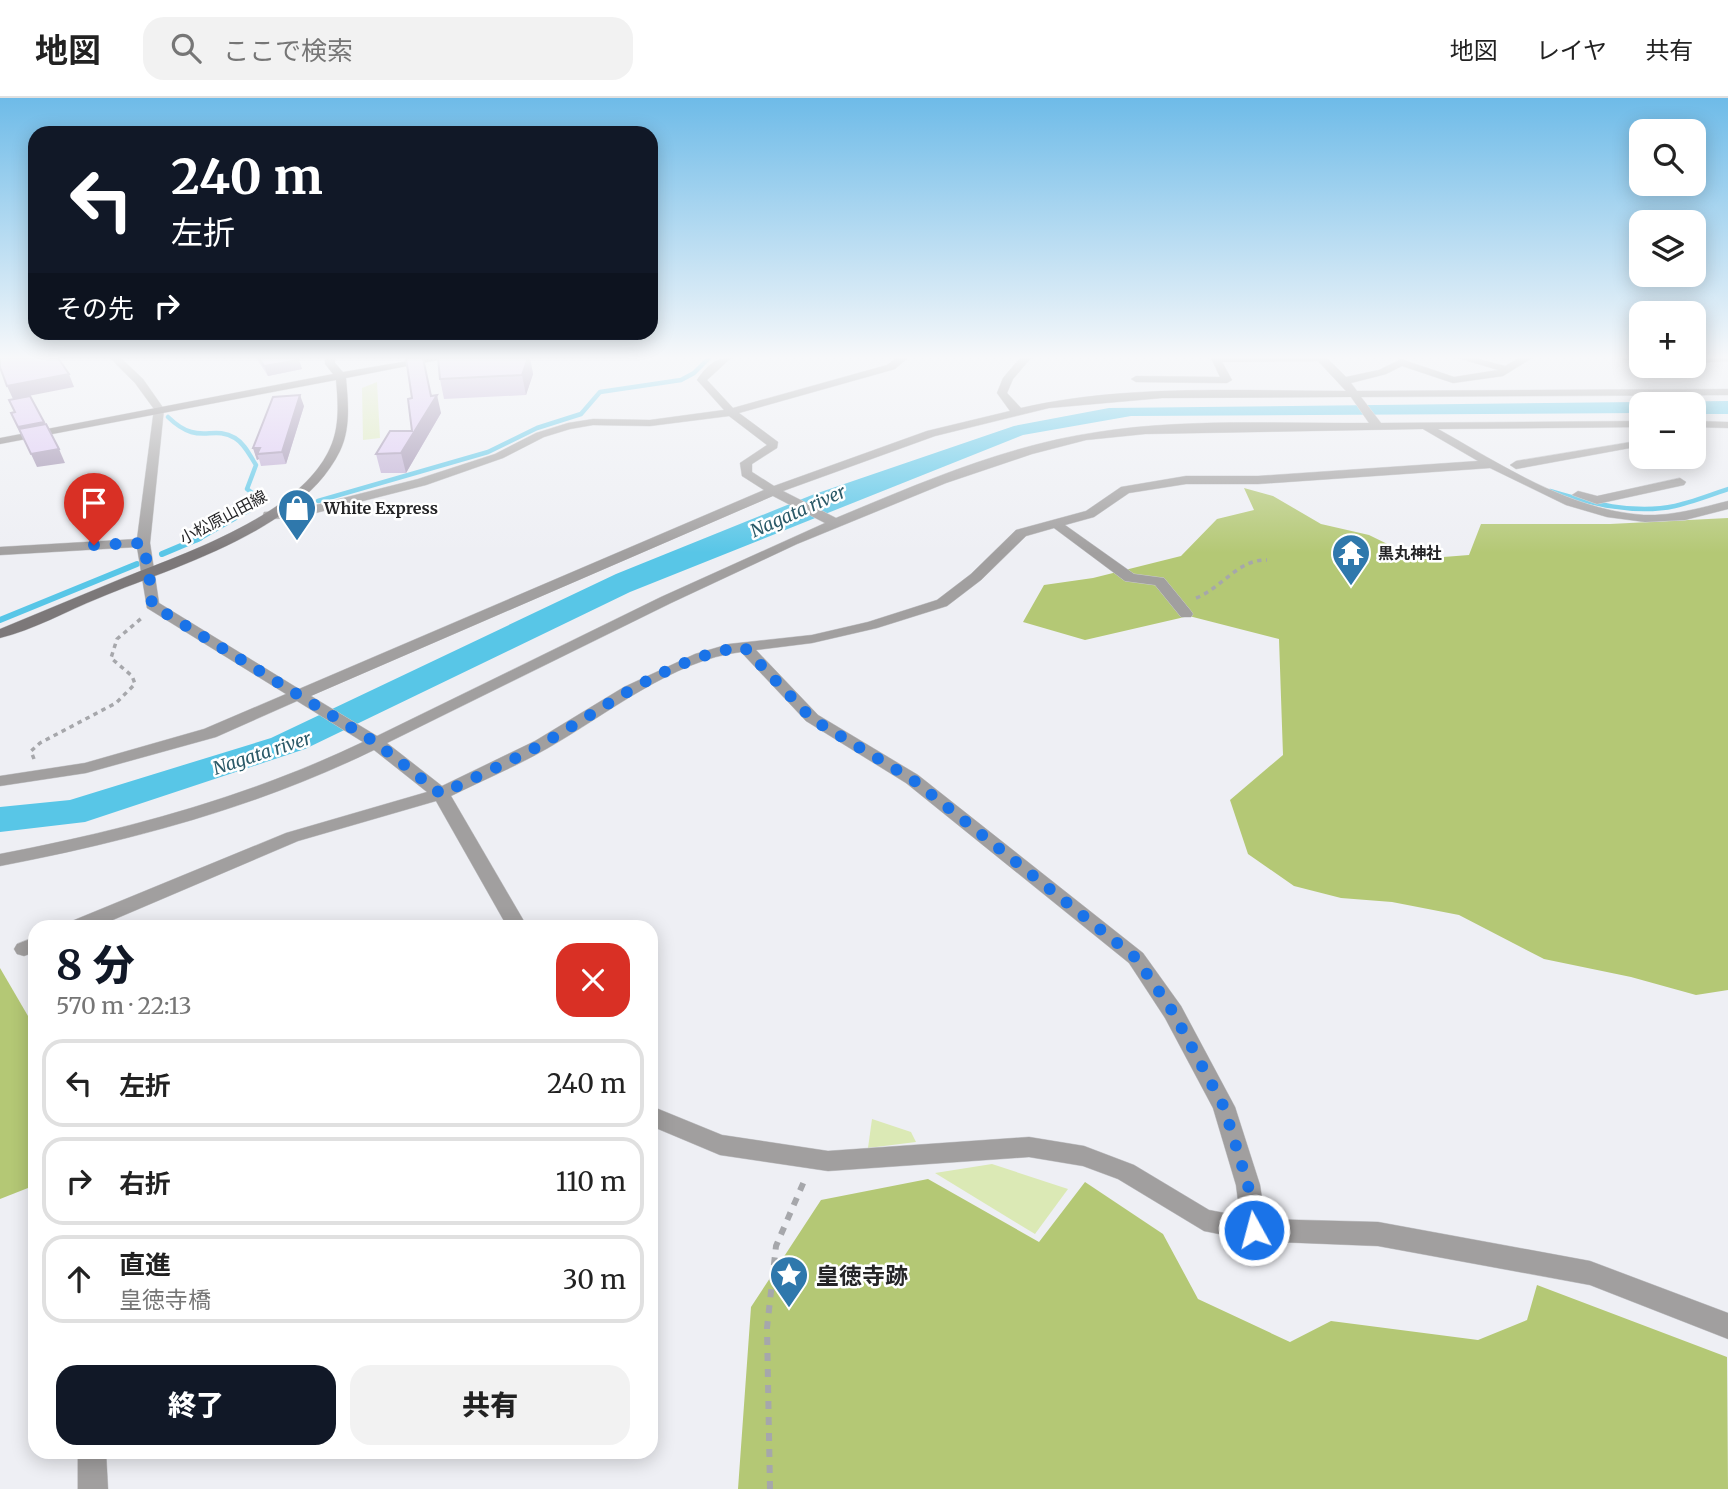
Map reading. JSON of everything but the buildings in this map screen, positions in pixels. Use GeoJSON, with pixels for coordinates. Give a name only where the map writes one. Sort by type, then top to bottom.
{"type":"FeatureCollection","features":[{"type":"Feature","properties":{"kind":"street"},"geometry":{"type":"LineString","coordinates":[[0,441],[93,423]]}},
{"type":"Feature","properties":{"kind":"street"},"geometry":{"type":"LineString","coordinates":[[157,423],[143,543],[152,605],[375,742],[441,794],[513,920]]}},
{"type":"Feature","properties":{"kind":"street","name":"小松原山田線"},"geometry":{"type":"LineString","coordinates":[[0,634],[223,541],[269,515],[301,491],[331,458],[340,438],[342,423]]}},
{"type":"Feature","properties":{"kind":"street"},"geometry":{"type":"LineString","coordinates":[[269,515],[296,514],[422,482],[482,463],[540,435],[587,423]]}},
{"type":"Feature","properties":{"kind":"street"},"geometry":{"type":"LineString","coordinates":[[746,423],[772,442],[771,449],[751,460],[745,467],[751,478],[835,523]]}},
{"type":"Feature","properties":{"kind":"street"},"geometry":{"type":"LineString","coordinates":[[0,781],[41,776],[118,760],[210,733],[773,491],[931,433],[970,423]]}},
{"type":"Feature","properties":{"kind":"street"},"geometry":{"type":"LineString","coordinates":[[1375,423],[1378,427]]}},
{"type":"Feature","properties":{"kind":"street"},"geometry":{"type":"LineString","coordinates":[[0,860],[65,849],[162,826],[248,797],[375,742],[772,550],[1001,459],[1090,436],[1181,428],[1629,424]]}},
{"type":"Feature","properties":{"kind":"street"},"geometry":{"type":"LineString","coordinates":[[1706,425],[1728,425]]}},
{"type":"Feature","properties":{"kind":"street"},"geometry":{"type":"LineString","coordinates":[[1425,426],[1490,464],[1562,501],[1619,516],[1694,516],[1728,505]]}},
{"type":"Feature","properties":{"kind":"street"},"geometry":{"type":"LineString","coordinates":[[1453,442],[1477,445],[1573,494],[1597,500],[1680,482]]}},
{"type":"Feature","properties":{"kind":"street"},"geometry":{"type":"LineString","coordinates":[[1516,466],[1629,445]]}},
{"type":"Feature","properties":{"kind":"street"},"geometry":{"type":"LineString","coordinates":[[93,920],[279,842],[362,815],[441,794],[541,745],[631,690],[700,657],[744,647],[812,639],[884,622],[942,603],[976,578],[1021,533],[1090,514],[1125,490],[1142,485],[1186,480],[1258,480],[1490,464]]}},
{"type":"Feature","properties":{"kind":"street"},"geometry":{"type":"LineString","coordinates":[[1054,522],[1130,578],[1159,581],[1186,614]]}},
{"type":"Feature","properties":{"kind":"street"},"geometry":{"type":"LineString","coordinates":[[0,551],[143,543]]}},
{"type":"Feature","properties":{"kind":"street"},"geometry":{"type":"LineString","coordinates":[[744,647],[812,719],[912,779],[1136,958],[1173,1012],[1224,1107],[1248,1185],[1254,1230]]}},
{"type":"Feature","properties":{"kind":"street"},"geometry":{"type":"LineString","coordinates":[[658,1119],[720,1145],[828,1161],[1029,1147],[1084,1156],[1126,1172],[1204,1220],[1254,1230],[1378,1234],[1590,1273],[1728,1326]]}},
{"type":"Feature","properties":{"kind":"street"},"geometry":{"type":"LineString","coordinates":[[92,1459],[93,1489]]}},
{"type":"Feature","properties":{"kind":"path"},"geometry":{"type":"LineString","coordinates":[[1174,599],[1191,599],[1211,592],[1239,567],[1258,558],[1267,560]]}},
{"type":"Feature","properties":{"kind":"path"},"geometry":{"type":"LineString","coordinates":[[41,776],[31,751],[40,743],[116,703],[135,684],[132,676],[111,658],[111,644],[124,630],[156,607]]}},
{"type":"Feature","properties":{"kind":"path"},"geometry":{"type":"LineString","coordinates":[[770,1489],[767,1328],[776,1246],[813,1159]]}},
{"type":"Feature","properties":{"kind":"green space"},"geometry":{"type":"Polygon","coordinates":[[[363,423],[379,423],[380,438],[363,440],[363,423]]]}},
{"type":"Feature","properties":{"kind":"green space"},"geometry":{"type":"Polygon","coordinates":[[[1244,488],[1273,496],[1321,524],[1369,535],[1418,559],[1469,555],[1481,524],[1610,524],[1728,518],[1728,990],[1696,995],[1631,977],[1544,959],[1459,915],[1392,902],[1341,898],[1294,886],[1248,854],[1230,800],[1283,755],[1279,639],[1189,616],[1085,640],[1023,622],[1044,585],[1093,578],[1181,556],[1217,519],[1254,510],[1244,488]]]}},
{"type":"Feature","properties":{"kind":"green space"},"geometry":{"type":"Polygon","coordinates":[[[0,968],[28,1016],[28,1188],[0,1199],[0,968]]]}},
{"type":"Feature","properties":{"kind":"green space"},"geometry":{"type":"Polygon","coordinates":[[[872,1119],[911,1132],[916,1142],[868,1148],[872,1119]]]}},
{"type":"Feature","properties":{"kind":"green space"},"geometry":{"type":"Polygon","coordinates":[[[992,1164],[1068,1189],[1035,1234],[935,1173],[992,1164]]]}},
{"type":"Feature","properties":{"kind":"green space"},"geometry":{"type":"Polygon","coordinates":[[[928,1179],[1039,1242],[1085,1182],[1163,1234],[1198,1299],[1290,1342],[1331,1321],[1478,1340],[1527,1320],[1537,1285],[1727,1357],[1728,1489],[738,1489],[751,1307],[821,1200],[928,1179]]]}},
{"type":"Feature","properties":{"kind":"water","name":"Nagata river"},"geometry":{"type":"Polygon","coordinates":[[[1030,423],[1092,423],[1023,435],[630,592],[305,749],[85,822],[0,832],[0,807],[70,800],[271,738],[616,574],[812,495],[1014,426],[1030,423]]]}},
{"type":"Feature","properties":{"kind":"waterway"},"geometry":{"type":"LineString","coordinates":[[175,423],[188,431],[227,434],[239,441],[256,465],[247,489],[264,502],[197,540]]}},
{"type":"Feature","properties":{"kind":"waterway"},"geometry":{"type":"LineString","coordinates":[[318,501],[488,452],[553,423]]}},
{"type":"Feature","properties":{"kind":"waterway"},"geometry":{"type":"LineString","coordinates":[[1550,491],[1596,503],[1644,509],[1675,506],[1728,489]]}},
{"type":"Feature","properties":{"kind":"waterway"},"geometry":{"type":"LineString","coordinates":[[162,554],[200,538]]}},
{"type":"Feature","properties":{"kind":"waterway"},"geometry":{"type":"LineString","coordinates":[[0,620],[137,564]]}},
{"type":"Feature","properties":{"kind":"place","name":"White Express"},"geometry":{"type":"Point","coordinates":[297,542]}},
{"type":"Feature","properties":{"kind":"place","name":"黒丸神社"},"geometry":{"type":"Point","coordinates":[1351,587]}},
{"type":"Feature","properties":{"kind":"place","name":"皇徳寺跡"},"geometry":{"type":"Point","coordinates":[789,1309]}},
{"type":"Feature","properties":{"kind":"route"},"geometry":{"type":"LineString","coordinates":[[94,545],[143,543],[152,605],[375,742],[441,794],[541,745],[631,690],[700,657],[744,647],[812,719],[912,779],[1136,958],[1173,1012],[1224,1107],[1248,1185],[1254,1230]]}}]}
